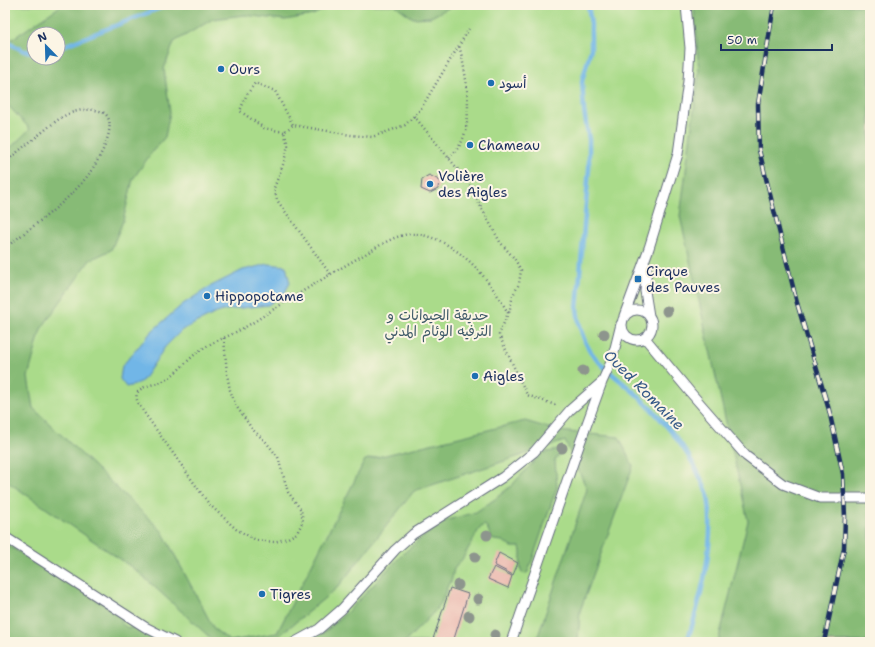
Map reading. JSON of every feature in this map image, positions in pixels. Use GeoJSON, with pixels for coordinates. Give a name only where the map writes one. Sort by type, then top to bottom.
{"type":"FeatureCollection","features":[{"type":"Feature","properties":{"kind":"lane"},"geometry":{"type":"LineString","coordinates":[[511,642],[602,382],[612,360],[623,320],[649,248],[678,154],[688,82],[690,48],[686,5]]}},
{"type":"Feature","properties":{"kind":"lane"},"geometry":{"type":"LineString","coordinates":[[649,248],[645,290],[652,325],[651,330],[645,338],[640,340],[632,340],[624,334],[623,320],[632,311],[644,311],[649,316]]}},
{"type":"Feature","properties":{"kind":"lane"},"geometry":{"type":"LineString","coordinates":[[645,338],[746,456],[783,484],[820,498],[870,498]]}},
{"type":"Feature","properties":{"kind":"lane"},"geometry":{"type":"LineString","coordinates":[[295,642],[319,629],[342,609],[395,550],[413,534],[503,477],[534,452],[570,410],[602,382]]}},
{"type":"Feature","properties":{"kind":"lane"},"geometry":{"type":"LineString","coordinates":[[5,537],[145,627],[174,642]]}},
{"type":"Feature","properties":{"kind":"path"},"geometry":{"type":"LineString","coordinates":[[293,125],[275,91],[255,83],[246,96],[240,111],[264,128],[284,132],[293,125],[351,135],[372,136],[405,125],[420,110],[469,29]]}},
{"type":"Feature","properties":{"kind":"path"},"geometry":{"type":"LineString","coordinates":[[449,158],[461,144],[468,111],[468,93],[465,68],[459,46]]}},
{"type":"Feature","properties":{"kind":"path"},"geometry":{"type":"LineString","coordinates":[[5,163],[18,151],[65,115],[78,111],[100,110],[109,118],[109,134],[90,173],[75,190],[45,217],[5,248]]}},
{"type":"Feature","properties":{"kind":"path"},"geometry":{"type":"LineString","coordinates":[[414,116],[466,179],[500,242],[514,258],[520,270],[519,284],[499,335],[527,395],[570,410]]}},
{"type":"Feature","properties":{"kind":"path"},"geometry":{"type":"LineString","coordinates":[[284,132],[288,145],[284,162],[274,188],[277,200],[330,274]]}},
{"type":"Feature","properties":{"kind":"path"},"geometry":{"type":"LineString","coordinates":[[224,338],[229,384],[236,406],[253,430],[266,442],[278,457],[288,492],[300,510],[303,521],[297,533],[288,538],[274,542],[256,540],[236,529],[209,504],[137,402],[139,390],[167,379],[197,352],[208,345],[236,332],[330,274],[389,241],[401,236],[416,234],[429,236],[446,244],[465,257],[483,274],[499,296],[508,313]]}},
{"type":"Feature","properties":{"kind":"green space","name":"حديقة الحيوانات و الترفيه الوئام المدني"},"geometry":{"type":"Polygon","coordinates":[[[5,5],[870,5],[870,642],[5,642],[5,5]]]}},
{"type":"Feature","properties":{"kind":"green space"},"geometry":{"type":"Polygon","coordinates":[[[62,5],[333,5],[313,15],[285,20],[244,15],[213,19],[174,42],[164,69],[170,112],[165,137],[152,152],[133,179],[123,221],[111,250],[90,260],[41,329],[28,377],[33,408],[162,531],[214,629],[230,641],[277,633],[365,460],[525,421],[559,431],[619,437],[633,466],[580,611],[578,642],[536,642],[587,489],[565,441],[414,491],[338,587],[273,641],[265,642],[215,642],[137,571],[5,480],[5,153],[30,129],[5,102],[5,44],[26,30],[26,66],[66,66],[66,26],[31,26],[62,5]]]}},
{"type":"Feature","properties":{"kind":"green space"},"geometry":{"type":"Polygon","coordinates":[[[395,5],[454,5],[431,17],[413,18],[395,5]]]}},
{"type":"Feature","properties":{"kind":"green space"},"geometry":{"type":"Polygon","coordinates":[[[694,5],[870,5],[870,642],[718,642],[748,521],[680,216],[699,72],[694,5]]]}},
{"type":"Feature","properties":{"kind":"green space"},"geometry":{"type":"Polygon","coordinates":[[[558,450],[560,454],[555,460],[557,487],[528,572],[525,574],[522,573],[521,570],[520,547],[512,547],[503,541],[494,540],[491,537],[487,527],[484,525],[478,531],[463,558],[454,569],[451,582],[448,585],[441,603],[405,642],[311,642],[346,613],[403,554],[441,523],[476,512],[511,486],[542,453],[558,450]]]}},
{"type":"Feature","properties":{"kind":"green space"},"geometry":{"type":"Polygon","coordinates":[[[5,544],[45,567],[122,616],[121,622],[124,626],[133,628],[137,626],[165,642],[5,642],[5,544]]]}},
{"type":"Feature","properties":{"kind":"water"},"geometry":{"type":"Polygon","coordinates":[[[268,264],[286,266],[290,283],[284,294],[268,305],[226,310],[214,314],[182,330],[165,347],[143,380],[135,385],[126,387],[120,379],[122,366],[152,331],[183,304],[211,286],[243,270],[268,264]]]}},
{"type":"Feature","properties":{"kind":"building","name":"Volière des Aigles"},"geometry":{"type":"Polygon","coordinates":[[[429,175],[439,180],[438,189],[430,193],[421,189],[422,179],[429,175]]]}},
{"type":"Feature","properties":{"kind":"building"},"geometry":{"type":"Polygon","coordinates":[[[499,553],[518,563],[513,575],[494,565],[499,553]]]}},
{"type":"Feature","properties":{"kind":"building"},"geometry":{"type":"Polygon","coordinates":[[[494,567],[512,576],[508,588],[488,579],[494,567]]]}},
{"type":"Feature","properties":{"kind":"building"},"geometry":{"type":"Polygon","coordinates":[[[450,588],[468,594],[453,642],[432,642],[450,588]]]}},
{"type":"Feature","properties":{"kind":"waterway"},"geometry":{"type":"LineString","coordinates":[[66,45],[168,5]]}},
{"type":"Feature","properties":{"kind":"waterway","name":"Oued Romaine"},"geometry":{"type":"LineString","coordinates":[[588,5],[591,24],[591,49],[582,81],[584,111],[589,140],[589,168],[577,309],[580,325],[589,349],[603,366],[635,393],[664,422],[688,455],[707,494],[710,513],[709,551],[702,589],[687,642]]}},
{"type":"Feature","properties":{"kind":"waterway"},"geometry":{"type":"LineString","coordinates":[[5,41],[26,51]]}},
{"type":"Feature","properties":{"kind":"railway"},"geometry":{"type":"LineString","coordinates":[[774,5],[758,104],[759,150],[797,303],[829,410],[843,474],[845,517],[844,548],[824,642]]}},
{"type":"Feature","properties":{"kind":"place","name":"Ours"},"geometry":{"type":"Point","coordinates":[221,69]}},
{"type":"Feature","properties":{"kind":"place","name":"أسود"},"geometry":{"type":"Point","coordinates":[491,83]}},
{"type":"Feature","properties":{"kind":"place","name":"Chameau"},"geometry":{"type":"Point","coordinates":[470,145]}},
{"type":"Feature","properties":{"kind":"place","name":"Volière des Aigles"},"geometry":{"type":"Point","coordinates":[430,184]}},
{"type":"Feature","properties":{"kind":"place","name":"Cirque des Pauves"},"geometry":{"type":"Point","coordinates":[638,279]}},
{"type":"Feature","properties":{"kind":"place","name":"Hippopotame"},"geometry":{"type":"Point","coordinates":[207,296]}},
{"type":"Feature","properties":{"kind":"place","name":"Aigles"},"geometry":{"type":"Point","coordinates":[475,376]}},
{"type":"Feature","properties":{"kind":"place","name":"Tigres"},"geometry":{"type":"Point","coordinates":[262,594]}}]}
